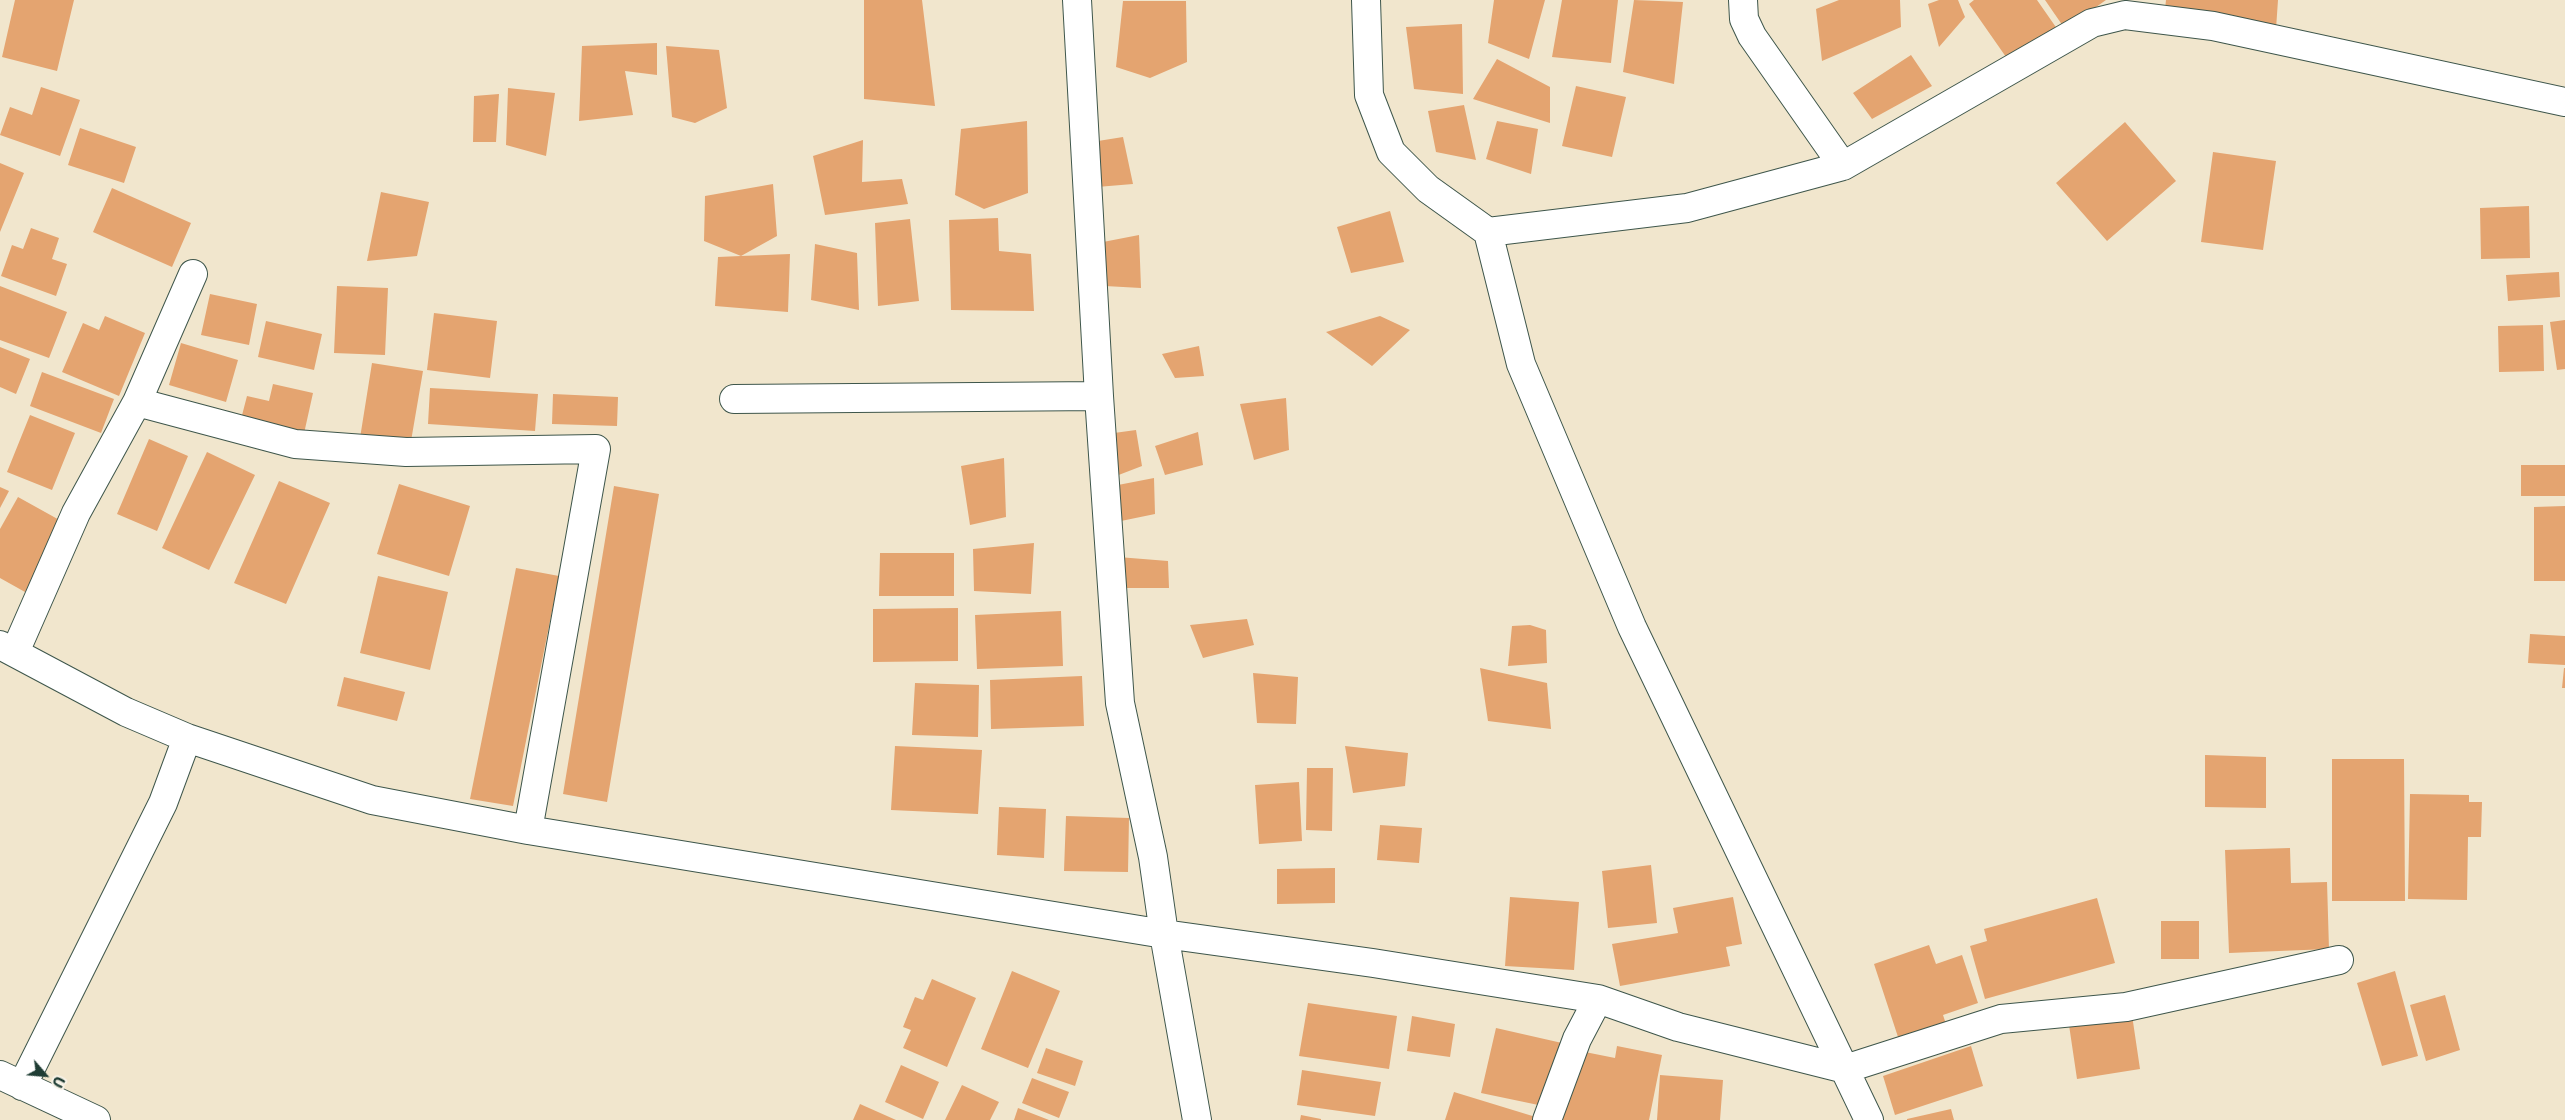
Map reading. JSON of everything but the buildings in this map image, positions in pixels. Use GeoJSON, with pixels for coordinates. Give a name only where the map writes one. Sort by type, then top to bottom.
{"type":"FeatureCollection","features":[{"type":"Feature","properties":{"kind":"street"},"geometry":{"type":"LineString","coordinates":[[1077,0],[1099,396],[1120,703],[1153,857],[1164,934],[1197,1120]]}},
{"type":"Feature","properties":{"kind":"street"},"geometry":{"type":"LineString","coordinates":[[1366,0],[1369,95],[1391,152],[1428,189],[1488,232],[1521,364],[1632,627],[1869,1120]]}},
{"type":"Feature","properties":{"kind":"street"},"geometry":{"type":"LineString","coordinates":[[1743,0],[1744,20],[1752,36],[1843,166]]}},
{"type":"Feature","properties":{"kind":"street"},"geometry":{"type":"LineString","coordinates":[[1488,232],[1687,208],[1843,166],[2092,23],[2125,15],[2214,26],[2565,102]]}},
{"type":"Feature","properties":{"kind":"street"},"geometry":{"type":"LineString","coordinates":[[193,274],[137,402],[76,514],[7,649],[126,712],[187,738],[372,800],[528,830],[1164,934],[1373,963],[1598,1000],[1678,1027],[1845,1069],[2001,1019],[2126,1007],[2339,960]]}},
{"type":"Feature","properties":{"kind":"street"},"geometry":{"type":"LineString","coordinates":[[734,399],[1099,396]]}},
{"type":"Feature","properties":{"kind":"street"},"geometry":{"type":"LineString","coordinates":[[137,402],[295,444],[406,452],[596,449],[528,830]]}},
{"type":"Feature","properties":{"kind":"street"},"geometry":{"type":"LineString","coordinates":[[96,1120],[11,1081],[163,803],[187,738]]}},
{"type":"Feature","properties":{"kind":"street"},"geometry":{"type":"LineString","coordinates":[[1547,1120],[1577,1039],[1598,1000]]}}]}
